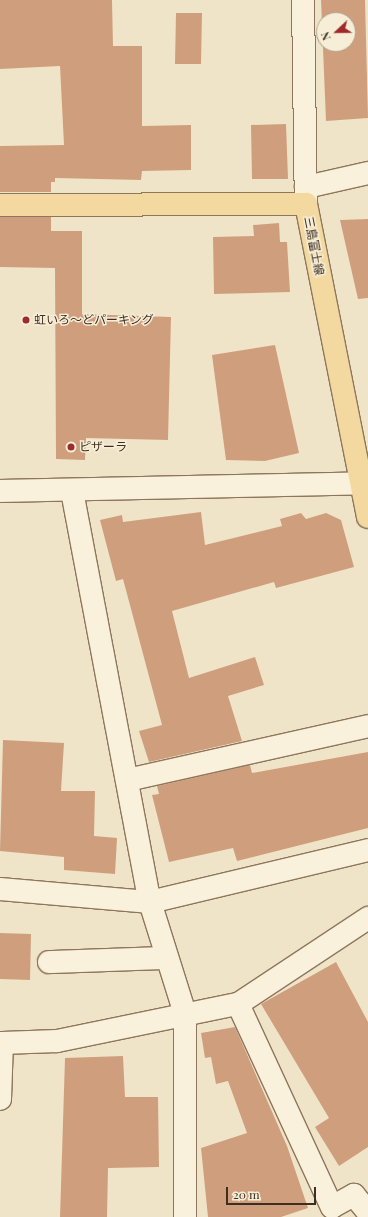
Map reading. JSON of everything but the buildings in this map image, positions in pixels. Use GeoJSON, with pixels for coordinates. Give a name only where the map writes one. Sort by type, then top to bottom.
{"type":"FeatureCollection","features":[{"type":"Feature","properties":{"kind":"main road","name":"三島富士線"},"geometry":{"type":"LineString","coordinates":[[0,205],[306,196],[365,483],[368,517]]}},
{"type":"Feature","properties":{"kind":"street"},"geometry":{"type":"LineString","coordinates":[[303,0],[306,196],[368,173]]}},
{"type":"Feature","properties":{"kind":"street"},"geometry":{"type":"LineString","coordinates":[[0,491],[72,491],[365,483]]}},
{"type":"Feature","properties":{"kind":"street"},"geometry":{"type":"LineString","coordinates":[[72,491],[150,902],[166,958],[185,1014],[185,1217]]}},
{"type":"Feature","properties":{"kind":"street"},"geometry":{"type":"LineString","coordinates":[[127,780],[368,726]]}},
{"type":"Feature","properties":{"kind":"street"},"geometry":{"type":"LineString","coordinates":[[0,889],[150,902],[368,850]]}},
{"type":"Feature","properties":{"kind":"street"},"geometry":{"type":"LineString","coordinates":[[0,1099],[1,1043],[57,1041],[238,1004],[368,918]]}},
{"type":"Feature","properties":{"kind":"street"},"geometry":{"type":"LineString","coordinates":[[49,962],[166,958]]}},
{"type":"Feature","properties":{"kind":"street"},"geometry":{"type":"LineString","coordinates":[[238,1004],[333,1212],[354,1195],[368,1212]]}},
{"type":"Feature","properties":{"kind":"place","name":"虹いろ～どパーキング"},"geometry":{"type":"Point","coordinates":[26,320]}},
{"type":"Feature","properties":{"kind":"place","name":"ピザーラ"},"geometry":{"type":"Point","coordinates":[71,447]}}]}
